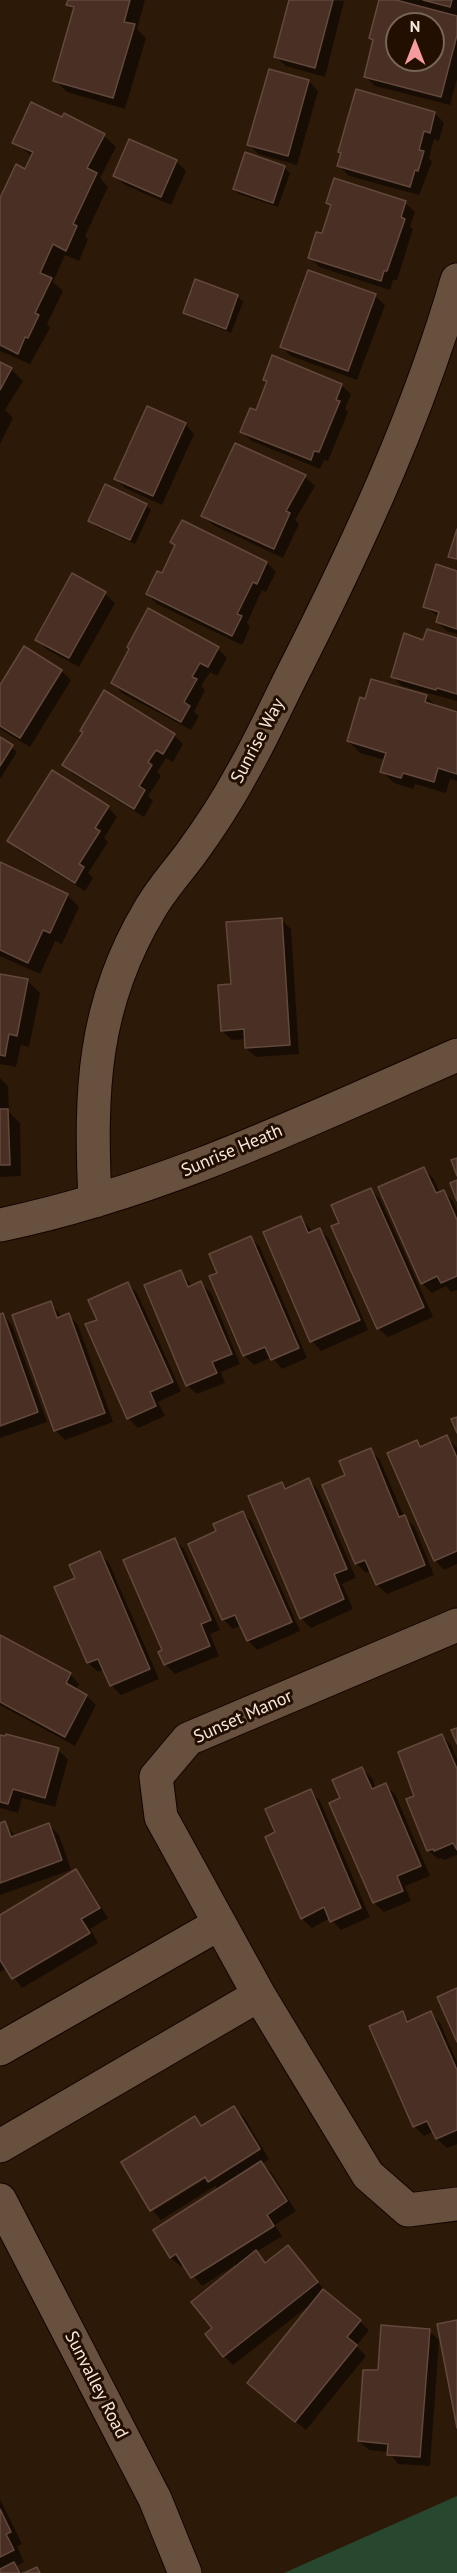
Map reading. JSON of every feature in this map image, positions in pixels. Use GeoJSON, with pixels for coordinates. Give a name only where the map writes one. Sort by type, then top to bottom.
{"type":"FeatureCollection","features":[{"type":"Feature","properties":{"kind":"street","name":"Sunrise Way"},"geometry":{"type":"LineString","coordinates":[[95,1201],[91,1126],[96,1061],[106,1009],[119,970],[151,908],[192,852],[241,775],[335,590],[418,393],[457,280]]}},
{"type":"Feature","properties":{"kind":"street","name":"Sunrise Heath"},"geometry":{"type":"LineString","coordinates":[[0,1225],[127,1192],[216,1159],[457,1055]]}},
{"type":"Feature","properties":{"kind":"street","name":"Sunset Manor"},"geometry":{"type":"LineString","coordinates":[[457,1625],[188,1739],[156,1777],[161,1817],[259,1995],[368,2175],[408,2210],[457,2204]]}},
{"type":"Feature","properties":{"kind":"street"},"geometry":{"type":"LineString","coordinates":[[0,2049],[219,1924]]}},
{"type":"Feature","properties":{"kind":"street"},"geometry":{"type":"LineString","coordinates":[[0,2146],[259,1995]]}},
{"type":"Feature","properties":{"kind":"street","name":"Sunvalley Road"},"geometry":{"type":"LineString","coordinates":[[0,2200],[155,2499],[185,2573]]}},
{"type":"Feature","properties":{"kind":"green space"},"geometry":{"type":"Polygon","coordinates":[[[457,2496],[457,2573],[284,2573],[457,2496]]]}},
{"type":"Feature","properties":{"kind":"building"},"geometry":{"type":"Polygon","coordinates":[[[68,0],[130,0],[124,22],[135,24],[113,98],[53,81],[74,7],[66,5],[68,0]]]}},
{"type":"Feature","properties":{"kind":"building"},"geometry":{"type":"Polygon","coordinates":[[[289,0],[333,0],[315,68],[274,57],[289,0]]]}},
{"type":"Feature","properties":{"kind":"building"},"geometry":{"type":"Polygon","coordinates":[[[379,0],[396,0],[442,12],[385,12],[385,72],[445,72],[445,13],[457,16],[457,35],[441,97],[364,77],[373,40],[369,38],[379,0]]]}},
{"type":"Feature","properties":{"kind":"building"},"geometry":{"type":"Polygon","coordinates":[[[423,0],[452,0],[450,7],[423,0]]]}},
{"type":"Feature","properties":{"kind":"building"},"geometry":{"type":"Polygon","coordinates":[[[269,69],[309,80],[288,156],[247,145],[269,69]]]}},
{"type":"Feature","properties":{"kind":"building"},"geometry":{"type":"Polygon","coordinates":[[[356,89],[435,112],[430,133],[424,131],[419,150],[424,151],[410,187],[337,166],[341,153],[338,152],[356,89]]]}},
{"type":"Feature","properties":{"kind":"building"},"geometry":{"type":"Polygon","coordinates":[[[31,102],[62,117],[64,113],[105,134],[87,168],[97,173],[73,224],[77,226],[66,251],[53,244],[40,273],[52,278],[35,313],[39,315],[28,338],[25,337],[18,354],[0,345],[0,198],[16,164],[25,169],[33,152],[12,143],[31,102]]]}},
{"type":"Feature","properties":{"kind":"building"},"geometry":{"type":"Polygon","coordinates":[[[129,139],[177,160],[161,197],[113,176],[129,139]]]}},
{"type":"Feature","properties":{"kind":"building"},"geometry":{"type":"Polygon","coordinates":[[[245,152],[285,166],[273,203],[233,189],[245,152]]]}},
{"type":"Feature","properties":{"kind":"building"},"geometry":{"type":"Polygon","coordinates":[[[334,178],[406,201],[401,217],[405,219],[387,271],[384,271],[381,281],[308,258],[316,232],[322,233],[331,205],[326,203],[334,178]]]}},
{"type":"Feature","properties":{"kind":"building"},"geometry":{"type":"Polygon","coordinates":[[[308,270],[376,294],[348,371],[280,347],[308,270]]]}},
{"type":"Feature","properties":{"kind":"building"},"geometry":{"type":"Polygon","coordinates":[[[195,279],[238,295],[226,329],[183,313],[195,279]]]}},
{"type":"Feature","properties":{"kind":"building"},"geometry":{"type":"Polygon","coordinates":[[[272,355],[342,384],[336,400],[340,401],[319,452],[314,451],[311,460],[240,432],[250,408],[256,410],[267,381],[263,380],[272,355]]]}},
{"type":"Feature","properties":{"kind":"building"},"geometry":{"type":"Polygon","coordinates":[[[0,362],[12,368],[0,390],[0,362]]]}},
{"type":"Feature","properties":{"kind":"building"},"geometry":{"type":"Polygon","coordinates":[[[147,406],[186,423],[153,496],[114,479],[147,406]]]}},
{"type":"Feature","properties":{"kind":"building"},"geometry":{"type":"Polygon","coordinates":[[[235,443],[306,475],[286,511],[290,513],[274,549],[201,516],[235,443]]]}},
{"type":"Feature","properties":{"kind":"building"},"geometry":{"type":"Polygon","coordinates":[[[105,484],[147,504],[130,540],[88,521],[105,484]]]}},
{"type":"Feature","properties":{"kind":"building"},"geometry":{"type":"Polygon","coordinates":[[[182,520],[267,562],[257,584],[253,582],[237,614],[242,616],[232,636],[146,594],[157,571],[162,573],[175,545],[170,542],[182,520]]]}},
{"type":"Feature","properties":{"kind":"building"},"geometry":{"type":"Polygon","coordinates":[[[457,529],[457,559],[448,557],[457,529]]]}},
{"type":"Feature","properties":{"kind":"building"},"geometry":{"type":"Polygon","coordinates":[[[436,564],[457,571],[457,629],[436,622],[439,612],[423,607],[436,564]]]}},
{"type":"Feature","properties":{"kind":"building"},"geometry":{"type":"Polygon","coordinates":[[[72,573],[106,592],[69,658],[35,640],[72,573]]]}},
{"type":"Feature","properties":{"kind":"building"},"geometry":{"type":"Polygon","coordinates":[[[148,608],[219,647],[208,667],[200,663],[192,677],[197,679],[184,702],[190,706],[181,722],[111,683],[148,608]]]}},
{"type":"Feature","properties":{"kind":"building"},"geometry":{"type":"Polygon","coordinates":[[[427,629],[457,638],[457,694],[391,677],[404,633],[423,640],[427,629]]]}},
{"type":"Feature","properties":{"kind":"building"},"geometry":{"type":"Polygon","coordinates":[[[24,646],[62,670],[20,738],[0,726],[0,685],[24,646]]]}},
{"type":"Feature","properties":{"kind":"building"},"geometry":{"type":"Polygon","coordinates":[[[371,679],[427,695],[425,702],[457,712],[457,774],[438,768],[434,782],[403,773],[401,778],[380,772],[386,753],[347,741],[360,697],[365,699],[371,679]]]}},
{"type":"Feature","properties":{"kind":"building"},"geometry":{"type":"Polygon","coordinates":[[[104,690],[175,734],[163,754],[156,750],[148,762],[152,765],[139,786],[145,790],[134,809],[62,765],[83,732],[80,731],[104,690]]]}},
{"type":"Feature","properties":{"kind":"building"},"geometry":{"type":"Polygon","coordinates":[[[0,737],[13,745],[0,766],[0,737]]]}},
{"type":"Feature","properties":{"kind":"building"},"geometry":{"type":"Polygon","coordinates":[[[52,770],[109,806],[95,828],[100,831],[79,864],[84,867],[75,883],[7,841],[52,770]]]}},
{"type":"Feature","properties":{"kind":"building"},"geometry":{"type":"Polygon","coordinates":[[[0,862],[68,894],[50,933],[43,930],[28,963],[0,950],[0,862]]]}},
{"type":"Feature","properties":{"kind":"building"},"geometry":{"type":"Polygon","coordinates":[[[282,918],[290,1045],[245,1048],[244,1029],[221,1031],[218,985],[231,984],[226,922],[282,918]]]}},
{"type":"Feature","properties":{"kind":"building"},"geometry":{"type":"Polygon","coordinates":[[[0,974],[28,979],[17,1036],[9,1034],[5,1056],[0,1055],[0,974]]]}},
{"type":"Feature","properties":{"kind":"building"},"geometry":{"type":"Polygon","coordinates":[[[0,1109],[8,1109],[10,1165],[0,1165],[0,1109]]]}},
{"type":"Feature","properties":{"kind":"building"},"geometry":{"type":"Polygon","coordinates":[[[457,1158],[457,1176],[451,1160],[457,1158]]]}},
{"type":"Feature","properties":{"kind":"building"},"geometry":{"type":"Polygon","coordinates":[[[424,1167],[436,1193],[444,1190],[457,1220],[457,1276],[441,1283],[437,1276],[421,1284],[378,1187],[424,1167]]]}},
{"type":"Feature","properties":{"kind":"building"},"geometry":{"type":"Polygon","coordinates":[[[457,1180],[457,1201],[450,1183],[457,1180]]]}},
{"type":"Feature","properties":{"kind":"building"},"geometry":{"type":"Polygon","coordinates":[[[371,1188],[424,1307],[377,1329],[331,1226],[339,1223],[331,1205],[371,1188]]]}},
{"type":"Feature","properties":{"kind":"building"},"geometry":{"type":"Polygon","coordinates":[[[301,1216],[308,1233],[320,1228],[360,1320],[310,1342],[263,1232],[301,1216]]]}},
{"type":"Feature","properties":{"kind":"building"},"geometry":{"type":"Polygon","coordinates":[[[251,1236],[299,1348],[271,1360],[265,1347],[243,1356],[209,1276],[217,1273],[209,1254],[251,1236]]]}},
{"type":"Feature","properties":{"kind":"building"},"geometry":{"type":"Polygon","coordinates":[[[181,1270],[188,1287],[201,1281],[232,1354],[212,1362],[217,1373],[186,1386],[144,1285],[181,1270]]]}},
{"type":"Feature","properties":{"kind":"building"},"geometry":{"type":"Polygon","coordinates":[[[128,1282],[173,1382],[150,1392],[156,1406],[127,1419],[85,1324],[97,1320],[88,1300],[128,1282]]]}},
{"type":"Feature","properties":{"kind":"building"},"geometry":{"type":"Polygon","coordinates":[[[51,1301],[57,1318],[69,1313],[105,1413],[54,1431],[12,1315],[51,1301]]]}},
{"type":"Feature","properties":{"kind":"building"},"geometry":{"type":"Polygon","coordinates":[[[3,1313],[38,1412],[0,1426],[0,1314],[3,1313]]]}},
{"type":"Feature","properties":{"kind":"building"},"geometry":{"type":"Polygon","coordinates":[[[457,1417],[457,1433],[451,1419],[457,1417]]]}},
{"type":"Feature","properties":{"kind":"building"},"geometry":{"type":"Polygon","coordinates":[[[447,1435],[457,1458],[457,1551],[434,1561],[387,1453],[417,1440],[420,1447],[447,1435]]]}},
{"type":"Feature","properties":{"kind":"building"},"geometry":{"type":"Polygon","coordinates":[[[371,1448],[399,1517],[405,1515],[425,1565],[376,1585],[365,1560],[355,1564],[322,1485],[345,1475],[339,1461],[371,1448]]]}},
{"type":"Feature","properties":{"kind":"building"},"geometry":{"type":"Polygon","coordinates":[[[309,1478],[347,1569],[334,1574],[344,1599],[300,1619],[248,1496],[282,1482],[285,1489],[309,1478]]]}},
{"type":"Feature","properties":{"kind":"building"},"geometry":{"type":"Polygon","coordinates":[[[243,1511],[292,1622],[247,1641],[235,1615],[222,1620],[188,1544],[216,1531],[213,1524],[243,1511]]]}},
{"type":"Feature","properties":{"kind":"building"},"geometry":{"type":"Polygon","coordinates":[[[175,1538],[211,1620],[201,1624],[210,1646],[164,1665],[158,1652],[162,1650],[123,1560],[175,1538]]]}},
{"type":"Feature","properties":{"kind":"building"},"geometry":{"type":"Polygon","coordinates":[[[100,1551],[150,1669],[110,1686],[98,1659],[87,1663],[54,1587],[75,1578],[69,1565],[100,1551]]]}},
{"type":"Feature","properties":{"kind":"building"},"geometry":{"type":"Polygon","coordinates":[[[0,1635],[71,1673],[66,1683],[87,1695],[65,1737],[0,1702],[0,1635]]]}},
{"type":"Feature","properties":{"kind":"building"},"geometry":{"type":"Polygon","coordinates":[[[457,1728],[457,1744],[451,1730],[457,1728]]]}},
{"type":"Feature","properties":{"kind":"building"},"geometry":{"type":"Polygon","coordinates":[[[6,1734],[59,1748],[45,1798],[13,1789],[8,1804],[0,1802],[0,1735],[5,1736],[6,1734]]]}},
{"type":"Feature","properties":{"kind":"building"},"geometry":{"type":"Polygon","coordinates":[[[442,1734],[457,1769],[457,1850],[453,1843],[434,1851],[433,1849],[427,1851],[406,1799],[414,1796],[398,1752],[442,1734]]]}},
{"type":"Feature","properties":{"kind":"building"},"geometry":{"type":"Polygon","coordinates":[[[362,1767],[372,1789],[386,1783],[421,1866],[397,1876],[403,1891],[373,1903],[329,1803],[340,1798],[332,1780],[362,1767]]]}},
{"type":"Feature","properties":{"kind":"building"},"geometry":{"type":"Polygon","coordinates":[[[311,1789],[361,1908],[330,1922],[324,1907],[301,1919],[265,1837],[275,1832],[265,1809],[311,1789]]]}},
{"type":"Feature","properties":{"kind":"building"},"geometry":{"type":"Polygon","coordinates":[[[5,1821],[11,1837],[49,1823],[62,1860],[0,1883],[0,1823],[5,1821]]]}},
{"type":"Feature","properties":{"kind":"building"},"geometry":{"type":"Polygon","coordinates":[[[76,1869],[100,1908],[81,1919],[90,1933],[12,1979],[0,1960],[0,1915],[76,1869]]]}},
{"type":"Feature","properties":{"kind":"building"},"geometry":{"type":"Polygon","coordinates":[[[457,1988],[457,2042],[437,1997],[457,1988]]]}},
{"type":"Feature","properties":{"kind":"building"},"geometry":{"type":"Polygon","coordinates":[[[403,2011],[407,2022],[431,2011],[457,2070],[457,2130],[436,2139],[427,2121],[413,2127],[369,2026],[403,2011]]]}},
{"type":"Feature","properties":{"kind":"building"},"geometry":{"type":"Polygon","coordinates":[[[234,2106],[260,2149],[208,2182],[205,2177],[150,2211],[121,2162],[195,2116],[201,2126],[234,2106]]]}},
{"type":"Feature","properties":{"kind":"building"},"geometry":{"type":"Polygon","coordinates":[[[261,2161],[287,2201],[267,2215],[274,2226],[191,2278],[176,2254],[170,2258],[153,2230],[261,2161]]]}},
{"type":"Feature","properties":{"kind":"building"},"geometry":{"type":"Polygon","coordinates":[[[288,2245],[318,2282],[223,2357],[205,2334],[212,2328],[191,2302],[256,2250],[265,2263],[288,2245]]]}},
{"type":"Feature","properties":{"kind":"building"},"geometry":{"type":"Polygon","coordinates":[[[323,2289],[361,2320],[347,2337],[357,2345],[295,2422],[247,2383],[323,2289]]]}},
{"type":"Feature","properties":{"kind":"building"},"geometry":{"type":"Polygon","coordinates":[[[457,2320],[457,2428],[437,2324],[457,2320]]]}},
{"type":"Feature","properties":{"kind":"building"},"geometry":{"type":"Polygon","coordinates":[[[381,2325],[430,2329],[420,2457],[387,2455],[388,2444],[358,2441],[363,2370],[378,2370],[381,2325]]]}},
{"type":"Feature","properties":{"kind":"building"},"geometry":{"type":"Polygon","coordinates":[[[0,2509],[11,2532],[6,2534],[14,2550],[0,2557],[0,2509]]]}},
{"type":"Feature","properties":{"kind":"building"},"geometry":{"type":"Polygon","coordinates":[[[14,2562],[20,2573],[0,2573],[0,2569],[14,2562]]]}},
{"type":"Feature","properties":{"kind":"building"},"geometry":{"type":"Polygon","coordinates":[[[37,2567],[40,2573],[24,2573],[37,2567]]]}}]}
